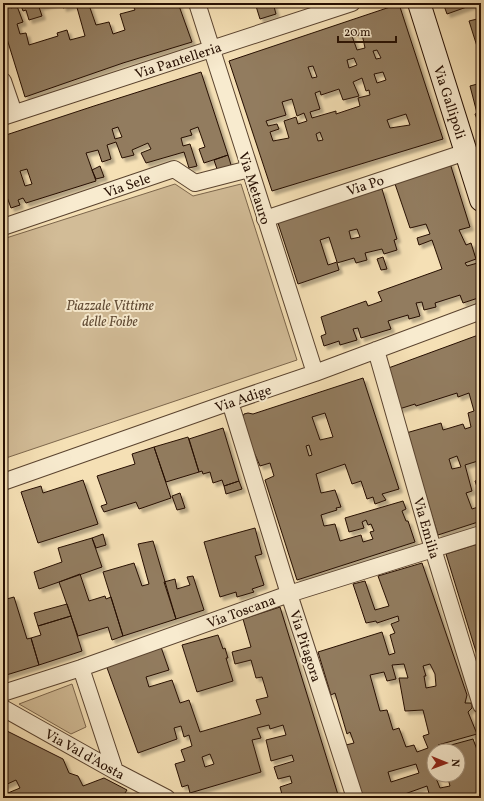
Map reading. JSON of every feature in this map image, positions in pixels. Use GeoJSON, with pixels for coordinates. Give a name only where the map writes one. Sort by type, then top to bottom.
{"type":"FeatureCollection","features":[{"type":"Feature","properties":{"kind":"main road","name":"Via Gallipoli"},"geometry":{"type":"LineString","coordinates":[[419,3],[481,200]]}},
{"type":"Feature","properties":{"kind":"street","name":"Via Metauro"},"geometry":{"type":"LineString","coordinates":[[197,3],[315,373]]}},
{"type":"Feature","properties":{"kind":"street","name":"Via Pantelleria"},"geometry":{"type":"LineString","coordinates":[[9,115],[352,3]]}},
{"type":"Feature","properties":{"kind":"street"},"geometry":{"type":"LineString","coordinates":[[3,81],[9,115]]}},
{"type":"Feature","properties":{"kind":"street","name":"Via Po"},"geometry":{"type":"LineString","coordinates":[[265,219],[466,152]]}},
{"type":"Feature","properties":{"kind":"street","name":"Via Sele"},"geometry":{"type":"LineString","coordinates":[[3,226],[174,169],[195,183],[249,169]]}},
{"type":"Feature","properties":{"kind":"street","name":"Via Adige"},"geometry":{"type":"LineString","coordinates":[[3,482],[315,373],[481,310]]}},
{"type":"Feature","properties":{"kind":"street","name":"Via Emilia"},"geometry":{"type":"LineString","coordinates":[[376,350],[433,549],[481,705]]}},
{"type":"Feature","properties":{"kind":"street","name":"Via Pitagora"},"geometry":{"type":"LineString","coordinates":[[230,402],[289,594],[356,798]]}},
{"type":"Feature","properties":{"kind":"street","name":"Via Toscana"},"geometry":{"type":"LineString","coordinates":[[3,693],[81,668],[289,594],[481,534]]}},
{"type":"Feature","properties":{"kind":"street"},"geometry":{"type":"LineString","coordinates":[[81,668],[115,771]]}},
{"type":"Feature","properties":{"kind":"street","name":"Via Val d'Aosta"},"geometry":{"type":"LineString","coordinates":[[3,708],[115,771],[167,798]]}},
{"type":"Feature","properties":{"kind":"green space","name":"Piazzale Vittime delle Foibe"},"geometry":{"type":"Polygon","coordinates":[[[175,184],[193,196],[241,184],[297,360],[3,459],[3,239],[175,184]]]}},
{"type":"Feature","properties":{"kind":"green space"},"geometry":{"type":"Polygon","coordinates":[[[72,684],[86,727],[71,734],[19,704],[72,684]]]}},
{"type":"Feature","properties":{"kind":"building"},"geometry":{"type":"Polygon","coordinates":[[[3,3],[10,3],[11,8],[17,6],[23,22],[17,24],[20,34],[26,33],[29,45],[58,36],[57,33],[67,30],[70,40],[85,36],[76,4],[63,8],[62,3],[86,3],[87,7],[89,5],[96,25],[109,22],[113,34],[125,30],[120,14],[135,10],[132,3],[178,3],[192,42],[123,63],[25,97],[3,26],[3,3]]]}},
{"type":"Feature","properties":{"kind":"building"},"geometry":{"type":"Polygon","coordinates":[[[20,3],[54,3],[39,7],[42,16],[29,20],[26,10],[23,11],[20,3]]]}},
{"type":"Feature","properties":{"kind":"building"},"geometry":{"type":"Polygon","coordinates":[[[255,3],[273,3],[276,14],[260,19],[255,3]]]}},
{"type":"Feature","properties":{"kind":"building"},"geometry":{"type":"Polygon","coordinates":[[[443,3],[478,3],[447,14],[443,3]]]}},
{"type":"Feature","properties":{"kind":"building"},"geometry":{"type":"Polygon","coordinates":[[[399,4],[443,139],[272,191],[229,61],[399,4]],[[355,31],[351,33],[357,50],[365,48],[362,34],[356,36],[355,31]],[[377,50],[373,51],[376,59],[381,58],[377,50]],[[354,58],[347,60],[349,68],[357,65],[354,58]],[[313,66],[308,67],[312,78],[317,77],[313,66]],[[383,72],[374,74],[377,83],[386,80],[383,72]],[[362,78],[353,82],[359,96],[343,100],[339,89],[321,95],[320,91],[315,93],[320,109],[310,112],[312,118],[336,111],[336,114],[360,106],[358,98],[370,95],[369,90],[366,91],[362,78]],[[292,99],[282,102],[286,115],[266,121],[268,126],[277,124],[279,129],[270,132],[273,141],[289,138],[284,121],[296,117],[298,124],[307,121],[304,113],[297,116],[292,99]],[[406,114],[387,120],[390,128],[410,125],[406,114]],[[320,132],[316,134],[318,141],[323,140],[320,132]]]}},
{"type":"Feature","properties":{"kind":"building"},"geometry":{"type":"Polygon","coordinates":[[[481,18],[481,59],[469,21],[481,18]]]}},
{"type":"Feature","properties":{"kind":"building"},"geometry":{"type":"Polygon","coordinates":[[[201,72],[228,155],[204,163],[199,149],[205,147],[198,127],[190,130],[192,135],[181,138],[183,146],[190,144],[197,166],[189,168],[184,152],[146,163],[141,153],[151,149],[148,143],[132,150],[134,155],[122,158],[116,142],[107,145],[111,159],[102,162],[98,150],[86,153],[96,181],[26,203],[23,198],[18,200],[20,205],[11,208],[7,197],[3,199],[3,136],[201,72]],[[118,127],[112,129],[115,139],[122,137],[118,127]],[[27,169],[20,171],[25,186],[32,184],[27,169]]]}},
{"type":"Feature","properties":{"kind":"building"},"geometry":{"type":"Polygon","coordinates":[[[481,83],[480,127],[475,114],[477,113],[470,86],[481,83]]]}},
{"type":"Feature","properties":{"kind":"building"},"geometry":{"type":"Polygon","coordinates":[[[228,155],[232,168],[218,172],[214,160],[228,155]]]}},
{"type":"Feature","properties":{"kind":"building"},"geometry":{"type":"Polygon","coordinates":[[[449,160],[470,227],[459,230],[466,245],[471,243],[476,259],[465,263],[467,266],[481,262],[481,297],[463,303],[460,295],[435,303],[436,307],[424,310],[422,302],[416,303],[420,316],[409,319],[408,315],[388,321],[391,329],[361,338],[358,328],[353,329],[357,340],[340,345],[339,341],[324,346],[321,336],[326,334],[321,317],[366,301],[368,306],[382,301],[378,292],[442,269],[432,240],[419,245],[417,238],[430,234],[426,224],[410,228],[393,178],[449,160]]]}},
{"type":"Feature","properties":{"kind":"building"},"geometry":{"type":"Polygon","coordinates":[[[100,166],[104,177],[96,179],[92,170],[100,166]]]}},
{"type":"Feature","properties":{"kind":"building"},"geometry":{"type":"Polygon","coordinates":[[[382,189],[397,239],[394,240],[397,250],[384,254],[382,249],[365,253],[367,260],[356,263],[354,258],[337,263],[339,270],[298,284],[276,217],[382,189]],[[357,229],[349,231],[351,239],[360,237],[357,229]],[[329,237],[320,240],[328,265],[337,262],[329,237]]]}},
{"type":"Feature","properties":{"kind":"building"},"geometry":{"type":"Polygon","coordinates":[[[383,257],[387,269],[381,270],[377,259],[383,257]]]}},
{"type":"Feature","properties":{"kind":"building"},"geometry":{"type":"Polygon","coordinates":[[[481,334],[481,460],[465,465],[472,491],[466,493],[472,509],[481,506],[481,521],[438,535],[406,433],[441,423],[443,430],[463,424],[465,429],[471,427],[468,413],[474,411],[469,393],[458,397],[457,393],[416,406],[415,404],[396,410],[383,370],[481,334]],[[457,456],[449,459],[452,469],[461,467],[457,456]]]}},
{"type":"Feature","properties":{"kind":"building"},"geometry":{"type":"Polygon","coordinates":[[[363,378],[399,489],[382,494],[386,500],[375,504],[373,497],[367,499],[361,481],[352,484],[345,464],[316,474],[321,493],[335,490],[341,507],[336,508],[337,510],[321,515],[324,526],[335,524],[340,541],[361,535],[363,542],[373,539],[370,532],[374,531],[371,524],[368,525],[366,520],[362,522],[364,528],[349,532],[345,518],[403,501],[406,509],[402,511],[406,521],[408,521],[415,542],[297,580],[265,480],[274,476],[270,463],[260,466],[250,443],[242,418],[244,414],[253,414],[363,378]],[[325,413],[312,417],[320,440],[333,437],[325,413]],[[309,445],[306,446],[309,456],[312,455],[309,445]]]}},
{"type":"Feature","properties":{"kind":"building"},"geometry":{"type":"Polygon","coordinates":[[[223,428],[239,481],[224,486],[222,480],[213,483],[210,472],[203,474],[202,471],[199,472],[189,439],[223,428]]]}},
{"type":"Feature","properties":{"kind":"building"},"geometry":{"type":"Polygon","coordinates":[[[188,437],[199,472],[166,482],[154,447],[188,437]]]}},
{"type":"Feature","properties":{"kind":"building"},"geometry":{"type":"Polygon","coordinates":[[[154,447],[171,498],[139,509],[136,502],[104,512],[101,506],[107,504],[97,476],[135,464],[132,454],[154,447]]]}},
{"type":"Feature","properties":{"kind":"building"},"geometry":{"type":"Polygon","coordinates":[[[481,479],[481,499],[475,481],[481,479]]]}},
{"type":"Feature","properties":{"kind":"building"},"geometry":{"type":"Polygon","coordinates":[[[83,480],[98,524],[38,543],[21,492],[41,486],[43,493],[83,480]]]}},
{"type":"Feature","properties":{"kind":"building"},"geometry":{"type":"Polygon","coordinates":[[[239,481],[242,489],[226,494],[224,486],[239,481]]]}},
{"type":"Feature","properties":{"kind":"building"},"geometry":{"type":"Polygon","coordinates":[[[180,493],[185,508],[177,510],[172,496],[180,493]]]}},
{"type":"Feature","properties":{"kind":"building"},"geometry":{"type":"Polygon","coordinates":[[[255,528],[262,554],[255,556],[264,585],[252,589],[254,592],[237,597],[236,592],[220,597],[204,542],[255,528]]]}},
{"type":"Feature","properties":{"kind":"building"},"geometry":{"type":"Polygon","coordinates":[[[103,534],[106,545],[96,548],[92,538],[103,534]]]}},
{"type":"Feature","properties":{"kind":"building"},"geometry":{"type":"Polygon","coordinates":[[[92,538],[102,567],[39,589],[34,572],[62,562],[58,548],[92,538]]]}},
{"type":"Feature","properties":{"kind":"building"},"geometry":{"type":"Polygon","coordinates":[[[153,541],[176,619],[123,636],[103,572],[134,563],[142,586],[149,584],[138,544],[153,541]]]}},
{"type":"Feature","properties":{"kind":"building"},"geometry":{"type":"Polygon","coordinates":[[[481,543],[480,574],[481,668],[446,554],[481,543]]]}},
{"type":"Feature","properties":{"kind":"building"},"geometry":{"type":"Polygon","coordinates":[[[422,563],[467,695],[465,703],[471,703],[472,705],[472,708],[468,712],[477,734],[445,743],[426,743],[423,736],[429,734],[423,710],[405,711],[399,678],[408,678],[404,664],[392,665],[396,679],[387,681],[384,672],[370,675],[380,711],[387,710],[393,730],[399,728],[406,747],[414,745],[417,752],[426,749],[426,783],[438,783],[440,788],[450,786],[449,783],[466,783],[466,743],[458,743],[473,739],[481,760],[481,798],[428,798],[430,797],[427,786],[402,795],[403,798],[363,798],[346,745],[354,743],[350,732],[347,734],[335,693],[331,695],[318,652],[382,632],[389,655],[395,653],[390,635],[395,633],[391,624],[399,621],[398,616],[377,623],[376,621],[366,623],[353,584],[365,581],[375,610],[389,606],[378,576],[422,563]],[[430,664],[423,666],[426,676],[424,676],[426,688],[436,686],[435,674],[430,664]],[[416,764],[388,772],[391,782],[419,773],[416,764]]]}},
{"type":"Feature","properties":{"kind":"building"},"geometry":{"type":"Polygon","coordinates":[[[80,574],[89,601],[105,596],[106,599],[111,597],[123,636],[112,640],[108,627],[78,636],[59,582],[80,574]]]}},
{"type":"Feature","properties":{"kind":"building"},"geometry":{"type":"Polygon","coordinates":[[[193,576],[204,610],[176,619],[164,582],[175,579],[177,589],[190,585],[187,577],[193,576]]]}},
{"type":"Feature","properties":{"kind":"building"},"geometry":{"type":"Polygon","coordinates":[[[14,597],[27,639],[31,638],[39,665],[3,676],[3,600],[14,597]]]}},
{"type":"Feature","properties":{"kind":"building"},"geometry":{"type":"Polygon","coordinates":[[[67,604],[71,616],[38,626],[34,613],[67,604]]]}},
{"type":"Feature","properties":{"kind":"building"},"geometry":{"type":"Polygon","coordinates":[[[280,607],[339,798],[283,798],[280,787],[292,783],[290,776],[278,779],[274,767],[294,761],[292,755],[271,761],[266,740],[286,735],[283,725],[270,729],[269,725],[257,728],[261,738],[252,740],[261,772],[190,793],[188,785],[182,787],[175,764],[185,761],[181,750],[192,746],[189,735],[184,737],[181,726],[174,728],[177,739],[138,753],[106,665],[161,647],[169,670],[146,677],[149,687],[172,680],[180,703],[189,700],[200,732],[261,714],[256,700],[268,697],[262,677],[256,678],[251,660],[235,664],[232,652],[251,647],[243,619],[280,607]],[[210,754],[202,757],[205,767],[214,764],[210,754]]]}},
{"type":"Feature","properties":{"kind":"building"},"geometry":{"type":"Polygon","coordinates":[[[71,616],[82,651],[39,665],[31,638],[41,635],[38,626],[71,616]]]}},
{"type":"Feature","properties":{"kind":"building"},"geometry":{"type":"Polygon","coordinates":[[[218,635],[223,649],[225,648],[228,658],[226,658],[233,681],[197,692],[182,645],[218,635]]]}},
{"type":"Feature","properties":{"kind":"building"},"geometry":{"type":"Polygon","coordinates":[[[3,729],[63,759],[69,773],[78,776],[83,786],[104,778],[127,790],[125,793],[127,798],[107,798],[102,796],[101,798],[3,798],[3,795],[20,788],[16,780],[3,786],[3,729]]]}}]}
